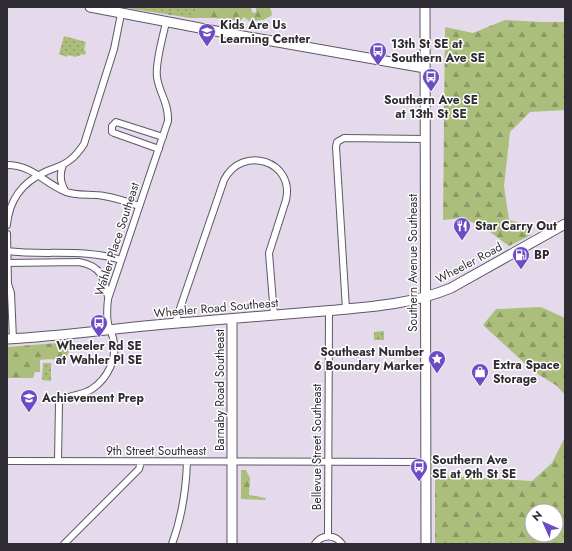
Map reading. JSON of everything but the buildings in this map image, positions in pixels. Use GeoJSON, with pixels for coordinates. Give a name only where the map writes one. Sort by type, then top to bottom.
{"type":"FeatureCollection","features":[{"type":"Feature","properties":{"kind":"main road"},"geometry":{"type":"LineString","coordinates":[[90,7],[121,14],[425,68]]}},
{"type":"Feature","properties":{"kind":"main road","name":"Southern Avenue Southeast"},"geometry":{"type":"LineString","coordinates":[[425,7],[426,544]]}},
{"type":"Feature","properties":{"kind":"main road","name":"Wheeler Road"},"geometry":{"type":"LineString","coordinates":[[426,297],[451,288],[565,224]]}},
{"type":"Feature","properties":{"kind":"main road","name":"Wheeler Road Southeast"},"geometry":{"type":"LineString","coordinates":[[10,339],[175,323],[329,311],[398,304],[426,297]]}},
{"type":"Feature","properties":{"kind":"main road","name":"Barnaby Road Southeast"},"geometry":{"type":"LineString","coordinates":[[232,319],[232,544]]}},
{"type":"Feature","properties":{"kind":"street"},"geometry":{"type":"LineString","coordinates":[[7,225],[9,210],[15,197],[25,185],[39,175],[63,165],[76,155],[87,138],[115,46],[121,14]]}},
{"type":"Feature","properties":{"kind":"street","name":"Wahler Place Southeast"},"geometry":{"type":"LineString","coordinates":[[58,461],[59,402],[63,398],[87,392],[105,377],[114,353],[113,339],[107,318],[108,299],[168,121],[168,113],[157,77],[157,66],[166,22]]}},
{"type":"Feature","properties":{"kind":"street"},"geometry":{"type":"LineString","coordinates":[[159,149],[114,133],[112,132],[112,126],[116,122],[163,137]]}},
{"type":"Feature","properties":{"kind":"street"},"geometry":{"type":"LineString","coordinates":[[346,309],[336,147],[337,142],[344,138],[425,139]]}},
{"type":"Feature","properties":{"kind":"street"},"geometry":{"type":"LineString","coordinates":[[175,323],[224,180],[234,167],[242,162],[251,160],[264,161],[275,168],[283,177],[287,192],[286,200],[269,253],[274,315]]}},
{"type":"Feature","properties":{"kind":"street"},"geometry":{"type":"LineString","coordinates":[[7,165],[22,166],[66,192],[80,195],[103,195],[139,206]]}},
{"type":"Feature","properties":{"kind":"street"},"geometry":{"type":"LineString","coordinates":[[63,165],[60,174],[61,183],[66,192]]}},
{"type":"Feature","properties":{"kind":"street"},"geometry":{"type":"LineString","coordinates":[[7,234],[8,286],[11,293],[10,339]]}},
{"type":"Feature","properties":{"kind":"street"},"geometry":{"type":"LineString","coordinates":[[8,251],[42,254],[93,254],[104,255],[121,260]]}},
{"type":"Feature","properties":{"kind":"street"},"geometry":{"type":"LineString","coordinates":[[42,254],[43,263]]}},
{"type":"Feature","properties":{"kind":"street"},"geometry":{"type":"LineString","coordinates":[[93,254],[93,266]]}},
{"type":"Feature","properties":{"kind":"street"},"geometry":{"type":"LineString","coordinates":[[8,263],[79,262],[89,264],[103,276],[108,299]]}},
{"type":"Feature","properties":{"kind":"street","name":"Bellevue Street Southeast"},"geometry":{"type":"LineString","coordinates":[[328,536],[329,311]]}},
{"type":"Feature","properties":{"kind":"street","name":"9th Street Southeast"},"geometry":{"type":"LineString","coordinates":[[7,461],[425,462]]}},
{"type":"Feature","properties":{"kind":"street"},"geometry":{"type":"LineString","coordinates":[[64,544],[139,469],[141,462]]}},
{"type":"Feature","properties":{"kind":"street"},"geometry":{"type":"LineString","coordinates":[[172,544],[180,520],[184,501],[187,462]]}},
{"type":"Feature","properties":{"kind":"street"},"geometry":{"type":"LineString","coordinates":[[315,544],[320,539],[328,536],[337,539],[342,544]]}},
{"type":"Feature","properties":{"kind":"green space"},"geometry":{"type":"Polygon","coordinates":[[[125,7],[251,7],[252,12],[254,13],[256,12],[256,7],[270,7],[272,14],[263,20],[249,21],[244,17],[240,21],[214,18],[190,18],[125,7]]]}},
{"type":"Feature","properties":{"kind":"green space"},"geometry":{"type":"Polygon","coordinates":[[[140,7],[197,7],[197,18],[140,7]]]}},
{"type":"Feature","properties":{"kind":"green space"},"geometry":{"type":"Polygon","coordinates":[[[505,20],[565,22],[565,110],[530,112],[510,132],[504,186],[509,220],[525,224],[531,235],[509,246],[486,229],[463,218],[443,220],[445,27],[473,33],[505,20]]]}},
{"type":"Feature","properties":{"kind":"green space"},"geometry":{"type":"Polygon","coordinates":[[[64,36],[86,42],[84,50],[86,51],[85,55],[81,54],[80,56],[76,57],[68,55],[67,57],[59,54],[64,36]]]}},
{"type":"Feature","properties":{"kind":"green space"},"geometry":{"type":"Polygon","coordinates":[[[541,307],[565,318],[565,395],[557,386],[533,371],[483,325],[496,309],[541,307]]]}},
{"type":"Feature","properties":{"kind":"green space"},"geometry":{"type":"Polygon","coordinates":[[[384,331],[384,340],[374,340],[374,332],[384,331]]]}},
{"type":"Feature","properties":{"kind":"green space"},"geometry":{"type":"Polygon","coordinates":[[[69,342],[70,349],[67,357],[61,359],[40,360],[40,372],[35,372],[33,378],[7,378],[7,347],[69,342]]]}},
{"type":"Feature","properties":{"kind":"green space"},"geometry":{"type":"Polygon","coordinates":[[[43,363],[51,363],[51,381],[42,380],[43,363]]]}},
{"type":"Feature","properties":{"kind":"green space"},"geometry":{"type":"Polygon","coordinates":[[[565,437],[565,544],[435,544],[435,475],[532,481],[552,463],[565,437]]]}},
{"type":"Feature","properties":{"kind":"green space"},"geometry":{"type":"Polygon","coordinates":[[[241,470],[246,470],[250,478],[249,495],[266,498],[265,500],[241,499],[241,470]]]}},
{"type":"Feature","properties":{"kind":"place","name":"Kids Are Us Learning Center"},"geometry":{"type":"Point","coordinates":[207,47]}},
{"type":"Feature","properties":{"kind":"place","name":"13th St SE at Southern Ave SE"},"geometry":{"type":"Point","coordinates":[378,66]}},
{"type":"Feature","properties":{"kind":"place","name":"Southern Ave SE at 13th St SE"},"geometry":{"type":"Point","coordinates":[431,92]}},
{"type":"Feature","properties":{"kind":"place","name":"Star Carry Out"},"geometry":{"type":"Point","coordinates":[462,241]}},
{"type":"Feature","properties":{"kind":"place","name":"BP"},"geometry":{"type":"Point","coordinates":[521,270]}},
{"type":"Feature","properties":{"kind":"place","name":"Wheeler Rd SE at Wahler Pl SE"},"geometry":{"type":"Point","coordinates":[99,338]}},
{"type":"Feature","properties":{"kind":"place","name":"Southeast Number 6 Boundary Marker"},"geometry":{"type":"Point","coordinates":[437,374]}},
{"type":"Feature","properties":{"kind":"place","name":"Extra Space Storage"},"geometry":{"type":"Point","coordinates":[480,387]}},
{"type":"Feature","properties":{"kind":"place","name":"Achievement Prep"},"geometry":{"type":"Point","coordinates":[29,413]}},
{"type":"Feature","properties":{"kind":"place","name":"Southern Ave SE at 9th St SE"},"geometry":{"type":"Point","coordinates":[419,482]}}]}
